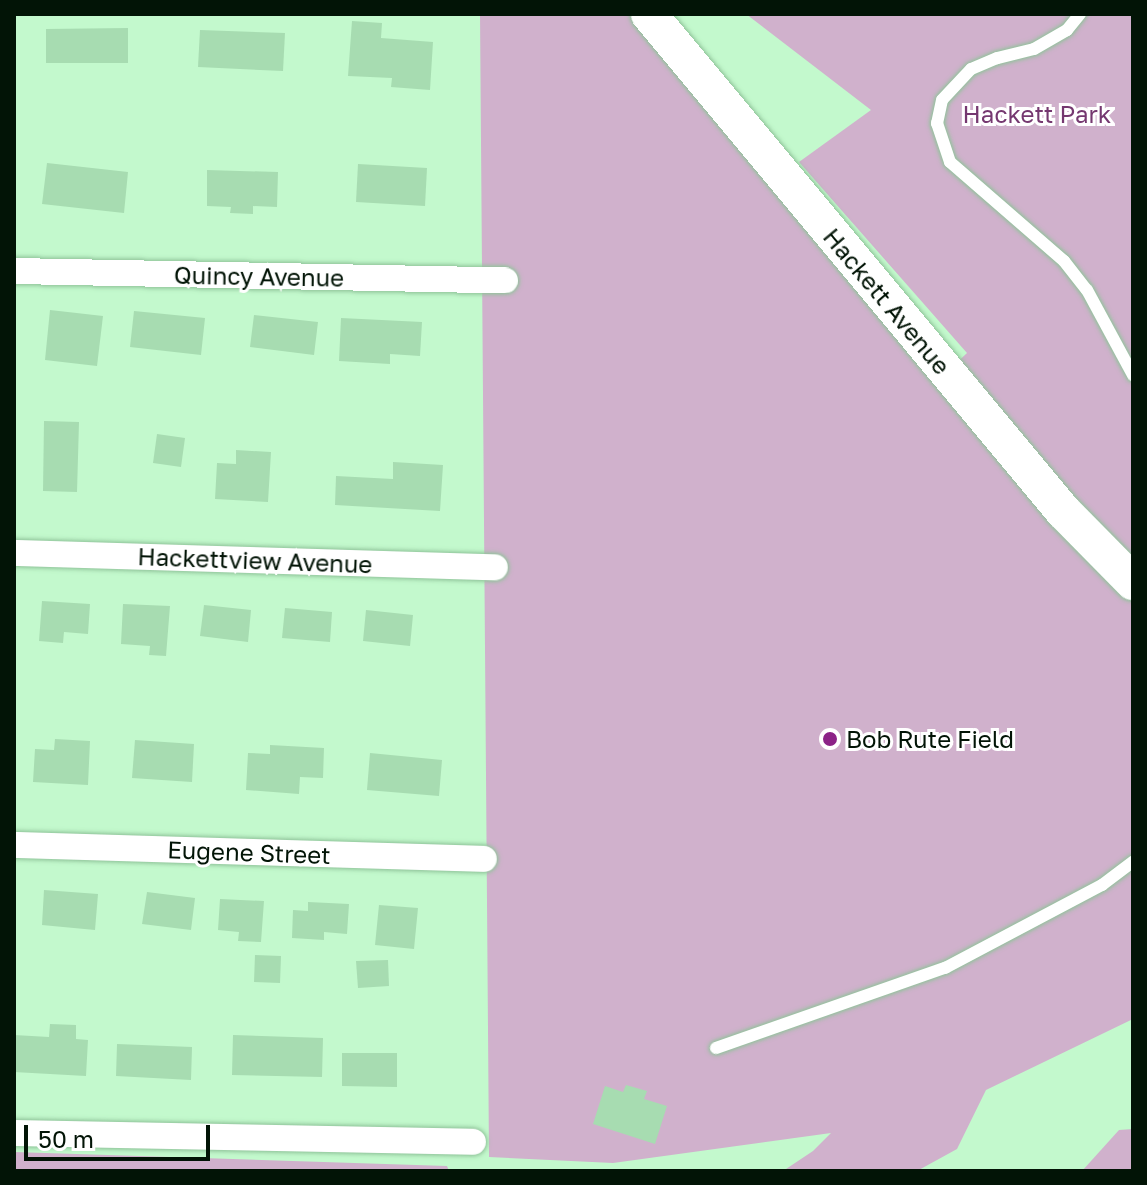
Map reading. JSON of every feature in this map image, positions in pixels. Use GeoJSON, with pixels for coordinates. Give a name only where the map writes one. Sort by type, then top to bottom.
{"type":"FeatureCollection","features":[{"type":"Feature","properties":{"kind":"main road","name":"Hackett Avenue"},"geometry":{"type":"LineString","coordinates":[[649,14],[1063,511],[1133,582]]}},
{"type":"Feature","properties":{"kind":"street","name":"Quincy Avenue"},"geometry":{"type":"LineString","coordinates":[[14,271],[505,280]]}},
{"type":"Feature","properties":{"kind":"street","name":"Hackettview Avenue"},"geometry":{"type":"LineString","coordinates":[[14,553],[495,567]]}},
{"type":"Feature","properties":{"kind":"street","name":"Eugene Street"},"geometry":{"type":"LineString","coordinates":[[14,845],[484,859]]}},
{"type":"Feature","properties":{"kind":"street"},"geometry":{"type":"LineString","coordinates":[[14,1133],[473,1142]]}},
{"type":"Feature","properties":{"kind":"lane"},"geometry":{"type":"LineString","coordinates":[[1080,14],[1067,30],[1034,49],[997,58],[971,69],[942,100],[937,123],[950,162],[1064,261],[1087,290],[1133,375]]}},
{"type":"Feature","properties":{"kind":"lane"},"geometry":{"type":"LineString","coordinates":[[716,1048],[945,968],[1102,885],[1133,862]]}},
{"type":"Feature","properties":{"kind":"green space","name":"Hackett Park"},"geometry":{"type":"Polygon","coordinates":[[[480,14],[649,14],[947,372],[967,353],[799,162],[871,110],[746,14],[1133,14],[1133,1019],[986,1090],[957,1149],[917,1171],[783,1171],[813,1151],[831,1133],[613,1163],[489,1157],[480,14]]]}},
{"type":"Feature","properties":{"kind":"green space"},"geometry":{"type":"Polygon","coordinates":[[[1133,1129],[1133,1171],[1082,1171],[1119,1130],[1133,1129]]]}},
{"type":"Feature","properties":{"kind":"green space"},"geometry":{"type":"Polygon","coordinates":[[[14,1152],[447,1166],[449,1171],[14,1171],[14,1152]]]}},
{"type":"Feature","properties":{"kind":"building"},"geometry":{"type":"Polygon","coordinates":[[[352,21],[382,23],[381,38],[433,42],[430,90],[391,87],[392,78],[348,76],[352,21]]]}},
{"type":"Feature","properties":{"kind":"building"},"geometry":{"type":"Polygon","coordinates":[[[128,28],[128,63],[46,63],[46,29],[128,28]]]}},
{"type":"Feature","properties":{"kind":"building"},"geometry":{"type":"Polygon","coordinates":[[[200,30],[285,33],[283,71],[198,67],[200,30]]]}},
{"type":"Feature","properties":{"kind":"building"},"geometry":{"type":"Polygon","coordinates":[[[47,163],[128,172],[124,213],[42,204],[47,163]]]}},
{"type":"Feature","properties":{"kind":"building"},"geometry":{"type":"Polygon","coordinates":[[[358,164],[427,168],[425,206],[356,202],[358,164]]]}},
{"type":"Feature","properties":{"kind":"building"},"geometry":{"type":"Polygon","coordinates":[[[207,170],[278,172],[277,207],[253,206],[253,214],[230,213],[231,207],[207,206],[207,170]]]}},
{"type":"Feature","properties":{"kind":"building"},"geometry":{"type":"Polygon","coordinates":[[[50,310],[103,316],[97,366],[45,360],[50,310]]]}},
{"type":"Feature","properties":{"kind":"building"},"geometry":{"type":"Polygon","coordinates":[[[134,311],[205,318],[201,355],[130,347],[134,311]]]}},
{"type":"Feature","properties":{"kind":"building"},"geometry":{"type":"Polygon","coordinates":[[[254,315],[318,322],[314,355],[250,347],[254,315]]]}},
{"type":"Feature","properties":{"kind":"building"},"geometry":{"type":"Polygon","coordinates":[[[341,318],[422,322],[420,356],[390,354],[390,364],[339,361],[341,318]]]}},
{"type":"Feature","properties":{"kind":"building"},"geometry":{"type":"Polygon","coordinates":[[[44,421],[79,422],[77,492],[43,491],[44,421]]]}},
{"type":"Feature","properties":{"kind":"building"},"geometry":{"type":"Polygon","coordinates":[[[157,434],[185,438],[181,467],[153,463],[157,434]]]}},
{"type":"Feature","properties":{"kind":"building"},"geometry":{"type":"Polygon","coordinates":[[[236,450],[271,452],[268,502],[215,499],[217,463],[236,464],[236,450]]]}},
{"type":"Feature","properties":{"kind":"building"},"geometry":{"type":"Polygon","coordinates":[[[393,462],[443,465],[440,511],[335,505],[336,476],[393,479],[393,462]]]}},
{"type":"Feature","properties":{"kind":"building"},"geometry":{"type":"Polygon","coordinates":[[[42,601],[90,604],[88,634],[64,632],[63,643],[39,641],[42,601]]]}},
{"type":"Feature","properties":{"kind":"building"},"geometry":{"type":"Polygon","coordinates":[[[123,604],[170,606],[166,656],[149,655],[150,646],[121,644],[123,604]]]}},
{"type":"Feature","properties":{"kind":"building"},"geometry":{"type":"Polygon","coordinates":[[[204,605],[251,610],[248,642],[200,636],[204,605]]]}},
{"type":"Feature","properties":{"kind":"building"},"geometry":{"type":"Polygon","coordinates":[[[285,608],[332,612],[330,642],[282,638],[285,608]]]}},
{"type":"Feature","properties":{"kind":"building"},"geometry":{"type":"Polygon","coordinates":[[[366,610],[413,615],[410,646],[363,641],[366,610]]]}},
{"type":"Feature","properties":{"kind":"building"},"geometry":{"type":"Polygon","coordinates":[[[55,739],[90,741],[88,785],[33,782],[35,749],[54,750],[55,739]]]}},
{"type":"Feature","properties":{"kind":"building"},"geometry":{"type":"Polygon","coordinates":[[[135,740],[194,744],[192,782],[132,778],[135,740]]]}},
{"type":"Feature","properties":{"kind":"building"},"geometry":{"type":"Polygon","coordinates":[[[270,745],[324,748],[323,778],[300,777],[299,794],[246,790],[248,753],[270,754],[270,745]]]}},
{"type":"Feature","properties":{"kind":"building"},"geometry":{"type":"Polygon","coordinates":[[[370,753],[442,760],[439,796],[367,790],[370,753]]]}},
{"type":"Feature","properties":{"kind":"building"},"geometry":{"type":"Polygon","coordinates":[[[44,890],[98,894],[95,930],[42,925],[44,890]]]}},
{"type":"Feature","properties":{"kind":"building"},"geometry":{"type":"Polygon","coordinates":[[[147,892],[195,898],[191,930],[142,924],[147,892]]]}},
{"type":"Feature","properties":{"kind":"building"},"geometry":{"type":"Polygon","coordinates":[[[220,899],[264,901],[261,942],[238,941],[239,932],[218,930],[220,899]]]}},
{"type":"Feature","properties":{"kind":"building"},"geometry":{"type":"Polygon","coordinates":[[[308,902],[349,904],[347,934],[324,932],[324,940],[292,938],[293,910],[308,911],[308,902]]]}},
{"type":"Feature","properties":{"kind":"building"},"geometry":{"type":"Polygon","coordinates":[[[379,905],[418,908],[414,949],[375,945],[379,905]]]}},
{"type":"Feature","properties":{"kind":"building"},"geometry":{"type":"Polygon","coordinates":[[[255,955],[281,956],[280,983],[254,982],[255,955]]]}},
{"type":"Feature","properties":{"kind":"building"},"geometry":{"type":"Polygon","coordinates":[[[388,960],[389,986],[358,988],[356,961],[388,960]]]}},
{"type":"Feature","properties":{"kind":"building"},"geometry":{"type":"Polygon","coordinates":[[[50,1024],[76,1025],[76,1039],[88,1040],[86,1076],[14,1072],[14,1035],[49,1037],[50,1024]]]}},
{"type":"Feature","properties":{"kind":"building"},"geometry":{"type":"Polygon","coordinates":[[[233,1035],[323,1038],[322,1077],[232,1075],[233,1035]]]}},
{"type":"Feature","properties":{"kind":"building"},"geometry":{"type":"Polygon","coordinates":[[[117,1044],[192,1047],[191,1080],[116,1076],[117,1044]]]}},
{"type":"Feature","properties":{"kind":"building"},"geometry":{"type":"Polygon","coordinates":[[[342,1053],[397,1053],[397,1087],[342,1086],[342,1053]]]}},
{"type":"Feature","properties":{"kind":"building"},"geometry":{"type":"Polygon","coordinates":[[[626,1085],[647,1091],[644,1099],[667,1106],[655,1144],[593,1124],[605,1086],[623,1092],[626,1085]]]}},
{"type":"Feature","properties":{"kind":"place","name":"Bob Rute Field"},"geometry":{"type":"Point","coordinates":[830,739]}}]}
